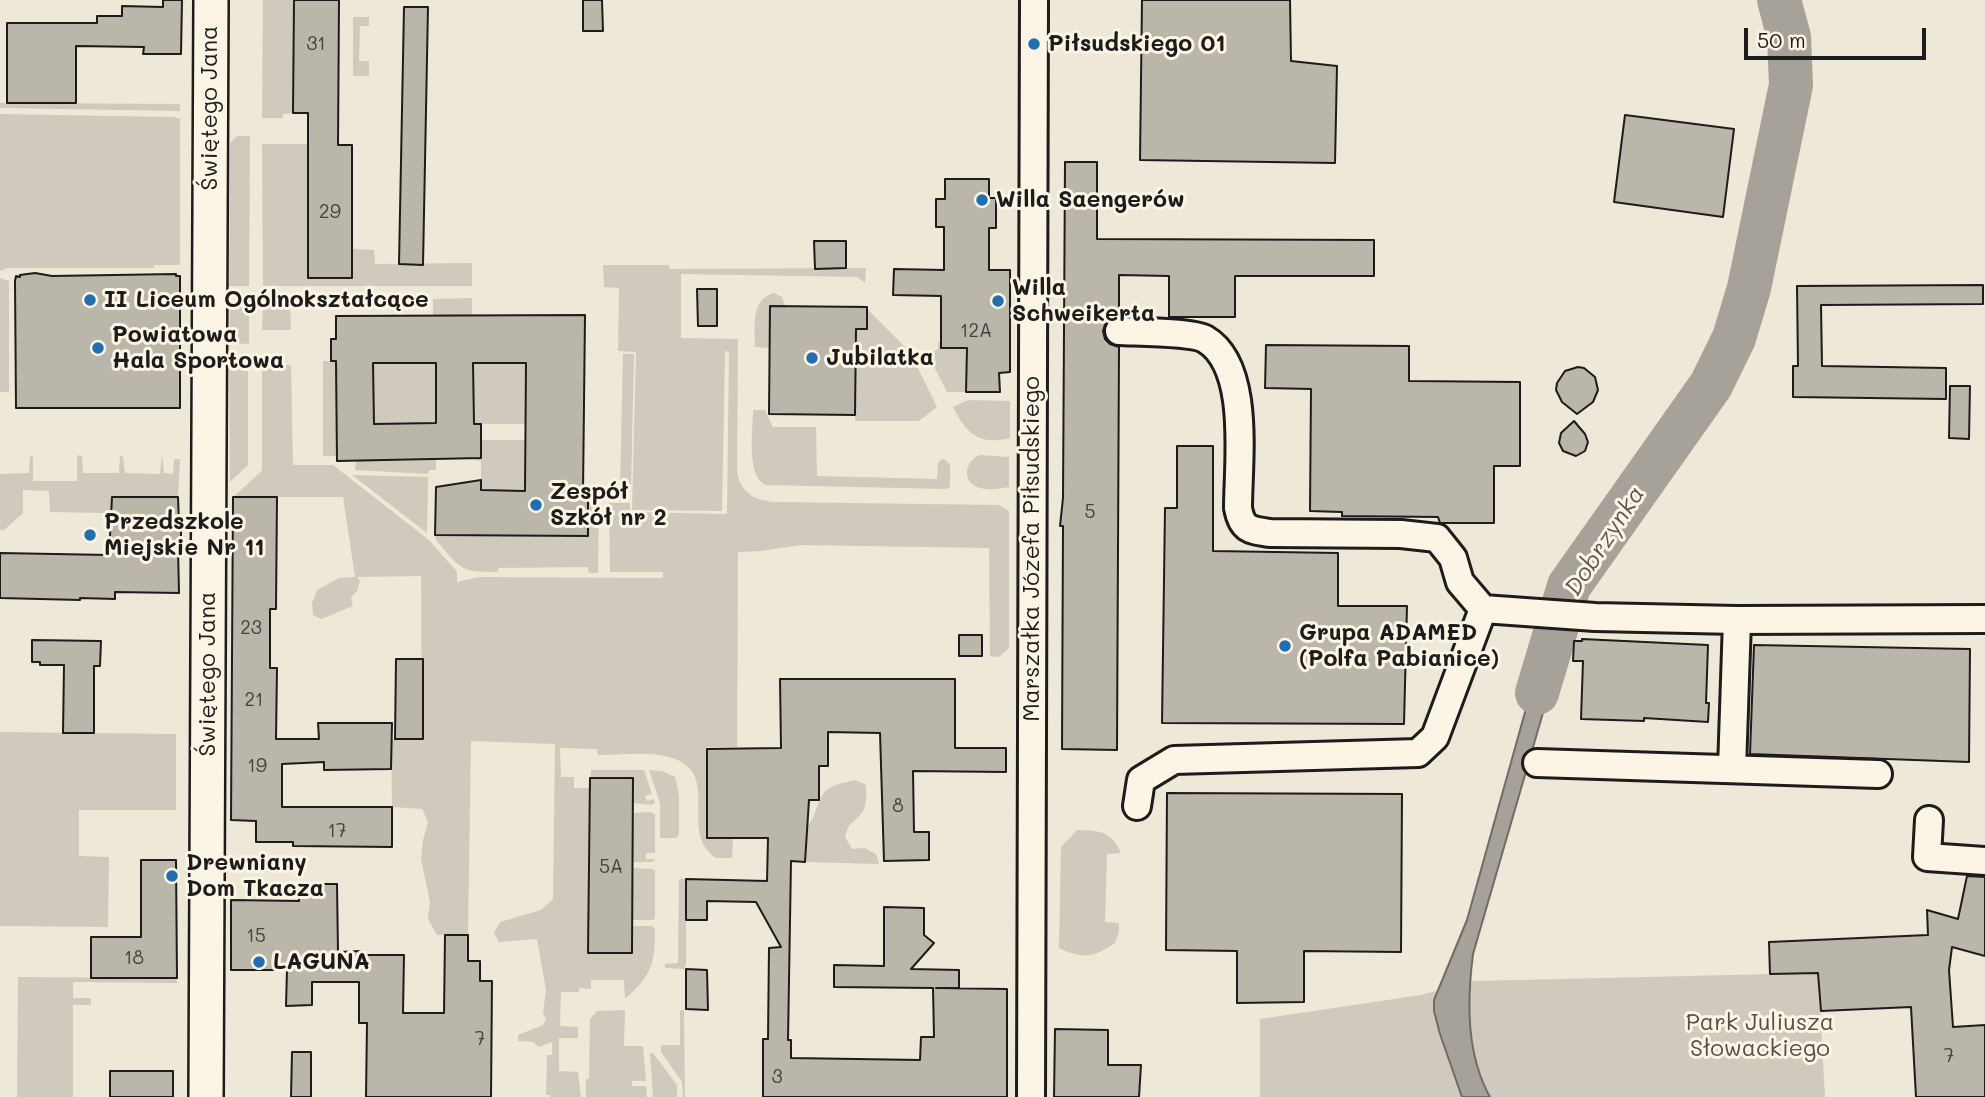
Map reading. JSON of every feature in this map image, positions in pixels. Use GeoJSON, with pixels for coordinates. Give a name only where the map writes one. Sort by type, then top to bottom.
{"type":"FeatureCollection","features":[{"type":"Feature","properties":{"kind":"main road","name":"Świętego Jana"},"geometry":{"type":"LineString","coordinates":[[206,1097],[211,0]]}},
{"type":"Feature","properties":{"kind":"street","name":"Marszałka Józefa Piłsudskiego"},"geometry":{"type":"LineString","coordinates":[[1031,1097],[1034,0]]}},
{"type":"Feature","properties":{"kind":"street"},"geometry":{"type":"LineString","coordinates":[[1119,331],[1204,338],[1225,358],[1238,406],[1238,508],[1240,520],[1251,530],[1270,533],[1401,534],[1437,538],[1454,558],[1460,582],[1483,609],[1524,614],[1737,620],[1985,619]]}},
{"type":"Feature","properties":{"kind":"street"},"geometry":{"type":"LineString","coordinates":[[1137,806],[1141,779],[1174,760],[1418,753],[1435,737],[1483,609]]}},
{"type":"Feature","properties":{"kind":"street"},"geometry":{"type":"LineString","coordinates":[[1732,769],[1737,620]]}},
{"type":"Feature","properties":{"kind":"street"},"geometry":{"type":"LineString","coordinates":[[1537,763],[1878,775]]}},
{"type":"Feature","properties":{"kind":"street"},"geometry":{"type":"LineString","coordinates":[[1929,820],[1927,857],[1985,861]]}},
{"type":"Feature","properties":{"kind":"green space"},"geometry":{"type":"Polygon","coordinates":[[[263,0],[294,0],[293,113],[283,114],[283,118],[262,118],[263,0]]]}},
{"type":"Feature","properties":{"kind":"green space"},"geometry":{"type":"Polygon","coordinates":[[[353,17],[369,17],[369,26],[360,26],[359,61],[369,61],[369,76],[353,76],[353,17]]]}},
{"type":"Feature","properties":{"kind":"green space"},"geometry":{"type":"Polygon","coordinates":[[[0,103],[180,104],[180,111],[0,108],[0,103]]]}},
{"type":"Feature","properties":{"kind":"green space"},"geometry":{"type":"Polygon","coordinates":[[[0,114],[180,119],[180,265],[154,265],[154,268],[8,268],[0,271],[0,114]]]}},
{"type":"Feature","properties":{"kind":"green space"},"geometry":{"type":"Polygon","coordinates":[[[237,136],[250,136],[249,286],[229,286],[230,143],[237,136]]]}},
{"type":"Feature","properties":{"kind":"green space"},"geometry":{"type":"Polygon","coordinates":[[[262,144],[308,144],[308,278],[352,278],[352,249],[374,250],[375,264],[472,263],[472,286],[263,286],[262,144]]]}},
{"type":"Feature","properties":{"kind":"green space"},"geometry":{"type":"Polygon","coordinates":[[[603,265],[669,265],[670,269],[866,268],[865,283],[857,277],[681,274],[681,338],[738,339],[737,472],[742,486],[750,495],[776,502],[999,505],[1009,511],[1009,648],[999,657],[990,656],[989,548],[801,545],[738,552],[737,747],[707,747],[707,838],[733,838],[732,858],[716,858],[704,846],[699,831],[697,784],[692,771],[680,761],[651,754],[598,755],[597,749],[560,748],[561,777],[574,777],[574,788],[590,788],[588,953],[632,953],[632,926],[652,926],[655,929],[655,941],[653,960],[646,976],[625,999],[624,980],[591,980],[591,989],[579,988],[579,992],[561,992],[560,1026],[578,1027],[578,1038],[559,1038],[559,1071],[578,1072],[581,1097],[551,1097],[546,1095],[547,1055],[552,1055],[552,1042],[539,1047],[533,1042],[518,1041],[518,1035],[543,1025],[546,1019],[543,1013],[546,990],[537,939],[499,942],[494,933],[500,922],[541,910],[553,899],[555,744],[471,741],[468,935],[437,935],[428,919],[430,902],[421,859],[428,822],[422,809],[392,807],[391,739],[422,739],[421,576],[357,577],[360,581],[351,598],[353,606],[321,619],[313,615],[312,603],[317,590],[339,578],[355,577],[343,497],[233,497],[262,471],[262,365],[291,365],[293,465],[333,465],[429,540],[457,572],[457,582],[479,577],[663,578],[663,572],[610,572],[609,503],[630,503],[630,512],[727,514],[729,352],[725,351],[722,511],[632,510],[636,352],[618,351],[619,288],[604,287],[603,265]]]}},
{"type":"Feature","properties":{"kind":"green space"},"geometry":{"type":"Polygon","coordinates":[[[0,278],[9,281],[9,392],[0,392],[0,278]]]}},
{"type":"Feature","properties":{"kind":"green space"},"geometry":{"type":"Polygon","coordinates":[[[774,293],[782,297],[785,306],[770,306],[769,348],[755,347],[757,308],[766,297],[774,293]]]}},
{"type":"Feature","properties":{"kind":"green space"},"geometry":{"type":"Polygon","coordinates":[[[472,298],[472,315],[433,315],[433,299],[472,298]]]}},
{"type":"Feature","properties":{"kind":"green space"},"geometry":{"type":"Polygon","coordinates":[[[263,302],[290,302],[291,330],[262,330],[263,302]]]}},
{"type":"Feature","properties":{"kind":"green space"},"geometry":{"type":"Polygon","coordinates":[[[230,303],[249,303],[249,344],[229,343],[230,303]]]}},
{"type":"Feature","properties":{"kind":"green space"},"geometry":{"type":"Polygon","coordinates":[[[847,305],[864,306],[910,352],[937,407],[919,421],[855,421],[856,307],[847,305]]]}},
{"type":"Feature","properties":{"kind":"green space"},"geometry":{"type":"Polygon","coordinates":[[[938,342],[967,348],[966,392],[947,392],[928,355],[938,349],[938,342]]]}},
{"type":"Feature","properties":{"kind":"green space"},"geometry":{"type":"Polygon","coordinates":[[[623,354],[634,354],[631,489],[620,489],[623,354]]]}},
{"type":"Feature","properties":{"kind":"green space"},"geometry":{"type":"Polygon","coordinates":[[[229,355],[248,356],[248,465],[230,482],[229,355]]]}},
{"type":"Feature","properties":{"kind":"green space"},"geometry":{"type":"Polygon","coordinates":[[[323,361],[336,361],[336,456],[323,456],[323,361]]]}},
{"type":"Feature","properties":{"kind":"green space"},"geometry":{"type":"Polygon","coordinates":[[[373,363],[436,363],[436,423],[374,424],[373,363]]]}},
{"type":"Feature","properties":{"kind":"green space"},"geometry":{"type":"Polygon","coordinates":[[[473,363],[526,363],[526,424],[474,424],[473,363]]]}},
{"type":"Feature","properties":{"kind":"green space"},"geometry":{"type":"Polygon","coordinates":[[[968,400],[1010,401],[1010,438],[982,439],[969,430],[953,407],[968,400]]]}},
{"type":"Feature","properties":{"kind":"green space"},"geometry":{"type":"Polygon","coordinates":[[[753,410],[765,410],[773,427],[816,427],[817,476],[937,479],[938,463],[942,459],[950,465],[950,487],[765,485],[755,472],[753,462],[753,410]]]}},
{"type":"Feature","properties":{"kind":"green space"},"geometry":{"type":"Polygon","coordinates":[[[474,440],[525,440],[525,461],[548,491],[481,490],[481,461],[474,460],[474,440]]]}},
{"type":"Feature","properties":{"kind":"green space"},"geometry":{"type":"Polygon","coordinates":[[[30,455],[33,457],[33,481],[77,481],[77,456],[80,455],[83,473],[119,473],[120,455],[123,457],[125,473],[160,474],[162,455],[164,473],[173,474],[174,459],[180,459],[178,497],[113,497],[112,523],[106,523],[105,513],[50,512],[49,491],[23,490],[23,513],[4,530],[0,530],[0,474],[29,473],[30,455]]]}},
{"type":"Feature","properties":{"kind":"green space"},"geometry":{"type":"Polygon","coordinates":[[[980,455],[1009,457],[1009,487],[983,489],[971,483],[967,469],[972,460],[980,455]]]}},
{"type":"Feature","properties":{"kind":"green space"},"geometry":{"type":"Polygon","coordinates":[[[436,460],[436,470],[429,470],[428,474],[355,470],[356,461],[436,460]]]}},
{"type":"Feature","properties":{"kind":"green space"},"geometry":{"type":"Polygon","coordinates":[[[352,475],[428,477],[427,533],[352,475]]]}},
{"type":"Feature","properties":{"kind":"green space"},"geometry":{"type":"Polygon","coordinates":[[[588,503],[599,503],[598,573],[589,573],[588,567],[499,568],[497,572],[468,570],[456,563],[436,540],[435,535],[587,536],[588,503]]]}},
{"type":"Feature","properties":{"kind":"green space"},"geometry":{"type":"Polygon","coordinates":[[[0,732],[176,734],[176,810],[79,810],[79,856],[109,857],[108,927],[0,926],[0,732]]]}},
{"type":"Feature","properties":{"kind":"green space"},"geometry":{"type":"Polygon","coordinates":[[[591,770],[644,770],[652,794],[645,796],[647,801],[654,799],[655,803],[633,803],[633,778],[591,778],[591,770]]]}},
{"type":"Feature","properties":{"kind":"green space"},"geometry":{"type":"Polygon","coordinates":[[[649,770],[662,771],[675,777],[679,794],[679,834],[676,838],[660,838],[660,803],[649,770]]]}},
{"type":"Feature","properties":{"kind":"green space"},"geometry":{"type":"Polygon","coordinates":[[[855,780],[866,785],[866,803],[845,837],[852,849],[865,848],[876,854],[879,864],[805,862],[807,842],[801,836],[801,831],[811,821],[822,795],[833,786],[855,780]]]}},
{"type":"Feature","properties":{"kind":"green space"},"geometry":{"type":"Polygon","coordinates":[[[633,813],[655,814],[655,853],[646,853],[646,859],[655,859],[653,862],[633,862],[633,813]]]}},
{"type":"Feature","properties":{"kind":"green space"},"geometry":{"type":"Polygon","coordinates":[[[1077,830],[1104,833],[1113,840],[1121,853],[1107,854],[1105,922],[1119,923],[1119,931],[1115,943],[1100,952],[1088,955],[1059,948],[1061,847],[1077,830]]]}},
{"type":"Feature","properties":{"kind":"green space"},"geometry":{"type":"Polygon","coordinates":[[[633,868],[655,871],[653,920],[632,920],[633,868]]]}},
{"type":"Feature","properties":{"kind":"green space"},"geometry":{"type":"Polygon","coordinates":[[[679,879],[686,879],[684,969],[665,968],[665,964],[678,963],[679,879]]]}},
{"type":"Feature","properties":{"kind":"green space","name":"Park Juliusza Słowackiego"},"geometry":{"type":"Polygon","coordinates":[[[1818,973],[1825,1097],[1260,1097],[1260,1019],[1421,995],[1474,981],[1818,973]]]}},
{"type":"Feature","properties":{"kind":"green space"},"geometry":{"type":"Polygon","coordinates":[[[18,977],[177,978],[177,983],[73,982],[73,998],[91,998],[91,1005],[73,1005],[73,1097],[17,1097],[18,977]]]}},
{"type":"Feature","properties":{"kind":"green space"},"geometry":{"type":"Polygon","coordinates":[[[625,1010],[624,1046],[643,1046],[646,1081],[632,1081],[632,1086],[646,1086],[647,1097],[586,1097],[590,1019],[597,1011],[625,1010]]]}},
{"type":"Feature","properties":{"kind":"green space"},"geometry":{"type":"Polygon","coordinates":[[[684,1010],[683,1097],[682,1082],[661,1052],[661,1045],[680,1045],[680,1011],[684,1010]]]}},
{"type":"Feature","properties":{"kind":"green space"},"geometry":{"type":"Polygon","coordinates":[[[650,1053],[653,1053],[677,1085],[677,1097],[653,1097],[650,1053]]]}},
{"type":"Feature","properties":{"kind":"shaded area"},"geometry":{"type":"Polygon","coordinates":[[[1546,637],[1565,637],[1473,954],[1469,1009],[1472,1045],[1476,1063],[1490,1097],[1462,1097],[1440,1034],[1434,1000],[1467,920],[1546,637]]]}},
{"type":"Feature","properties":{"kind":"building"},"geometry":{"type":"Polygon","coordinates":[[[163,0],[182,0],[181,54],[143,54],[144,47],[76,46],[76,103],[7,103],[7,23],[97,23],[97,16],[122,16],[122,6],[163,7],[163,0]]]}},
{"type":"Feature","properties":{"kind":"building"},"geometry":{"type":"Polygon","coordinates":[[[294,0],[339,0],[338,145],[352,145],[352,278],[308,278],[308,113],[293,113],[294,0]]]}},
{"type":"Feature","properties":{"kind":"building"},"geometry":{"type":"Polygon","coordinates":[[[583,0],[602,0],[603,31],[583,31],[583,0]]]}},
{"type":"Feature","properties":{"kind":"building"},"geometry":{"type":"Polygon","coordinates":[[[1142,0],[1290,0],[1291,61],[1337,66],[1335,163],[1140,160],[1142,0]]]}},
{"type":"Feature","properties":{"kind":"building"},"geometry":{"type":"Polygon","coordinates":[[[404,7],[428,7],[423,265],[399,264],[404,7]]]}},
{"type":"Feature","properties":{"kind":"building"},"geometry":{"type":"Polygon","coordinates":[[[1625,115],[1734,129],[1723,217],[1614,202],[1625,115]]]}},
{"type":"Feature","properties":{"kind":"building"},"geometry":{"type":"Polygon","coordinates":[[[1065,162],[1097,162],[1097,239],[1374,240],[1374,276],[1235,276],[1235,317],[1169,317],[1169,276],[1119,275],[1119,315],[1106,322],[1103,331],[1110,344],[1119,347],[1117,750],[1062,749],[1063,526],[1060,526],[1063,498],[1065,162]]]}},
{"type":"Feature","properties":{"kind":"building"},"geometry":{"type":"Polygon","coordinates":[[[945,179],[989,179],[989,198],[996,198],[996,228],[989,228],[989,270],[1010,270],[1010,372],[999,373],[1000,392],[966,392],[967,348],[941,348],[941,296],[893,295],[894,269],[944,270],[944,227],[936,227],[936,199],[945,199],[945,179]]]}},
{"type":"Feature","properties":{"kind":"building"},"geometry":{"type":"Polygon","coordinates":[[[814,241],[846,241],[846,268],[815,269],[814,241]]]}},
{"type":"Feature","properties":{"kind":"building","name":"Powiatowa Hala Sportowa"},"geometry":{"type":"Polygon","coordinates":[[[35,273],[52,276],[180,276],[180,408],[16,408],[15,281],[16,276],[35,273]]]}},
{"type":"Feature","properties":{"kind":"building"},"geometry":{"type":"Polygon","coordinates":[[[1983,285],[1983,304],[1821,305],[1822,366],[1946,368],[1946,399],[1793,397],[1793,366],[1798,366],[1797,286],[1983,285]]]}},
{"type":"Feature","properties":{"kind":"building"},"geometry":{"type":"Polygon","coordinates":[[[697,289],[717,289],[717,326],[698,326],[697,289]]]}},
{"type":"Feature","properties":{"kind":"building","name":"Jubilatka"},"geometry":{"type":"Polygon","coordinates":[[[770,306],[867,307],[867,329],[856,329],[855,415],[769,414],[770,306]]]}},
{"type":"Feature","properties":{"kind":"building"},"geometry":{"type":"Polygon","coordinates":[[[585,315],[583,492],[588,492],[588,536],[435,535],[436,487],[481,480],[481,490],[525,491],[526,363],[473,363],[474,424],[481,424],[481,458],[337,461],[336,361],[331,361],[331,339],[336,339],[336,316],[585,315]],[[373,363],[374,424],[436,423],[436,363],[373,363]]]}},
{"type":"Feature","properties":{"kind":"building"},"geometry":{"type":"Polygon","coordinates":[[[1266,345],[1409,346],[1409,381],[1520,382],[1520,466],[1494,466],[1494,523],[1440,523],[1438,517],[1342,516],[1342,512],[1310,511],[1311,389],[1265,388],[1266,345]]]}},
{"type":"Feature","properties":{"kind":"building"},"geometry":{"type":"Polygon","coordinates":[[[1584,368],[1595,377],[1598,390],[1593,402],[1577,414],[1562,402],[1556,390],[1565,371],[1584,368]]]}},
{"type":"Feature","properties":{"kind":"building"},"geometry":{"type":"Polygon","coordinates":[[[1950,386],[1970,386],[1969,439],[1949,438],[1950,386]]]}},
{"type":"Feature","properties":{"kind":"building"},"geometry":{"type":"Polygon","coordinates":[[[1574,421],[1588,442],[1585,451],[1576,456],[1563,451],[1559,443],[1561,433],[1574,421]]]}},
{"type":"Feature","properties":{"kind":"building","name":"Grupa ADAMED (Polfa Pabianice)"},"geometry":{"type":"Polygon","coordinates":[[[1177,446],[1213,446],[1213,551],[1338,553],[1338,606],[1407,606],[1404,724],[1162,723],[1165,508],[1177,508],[1177,446]]]}},
{"type":"Feature","properties":{"kind":"building"},"geometry":{"type":"Polygon","coordinates":[[[112,497],[178,497],[181,523],[181,548],[178,548],[179,593],[115,592],[115,599],[80,600],[0,598],[0,553],[109,555],[112,497]]]}},
{"type":"Feature","properties":{"kind":"building"},"geometry":{"type":"Polygon","coordinates":[[[233,497],[277,497],[276,609],[270,609],[270,668],[277,668],[276,739],[319,739],[318,723],[392,723],[391,769],[324,770],[324,762],[282,764],[282,807],[392,807],[392,847],[293,846],[293,842],[256,842],[256,821],[231,820],[233,497]]]}},
{"type":"Feature","properties":{"kind":"building"},"geometry":{"type":"Polygon","coordinates":[[[959,635],[982,635],[982,656],[959,656],[959,635]]]}},
{"type":"Feature","properties":{"kind":"building"},"geometry":{"type":"Polygon","coordinates":[[[1582,639],[1708,645],[1708,722],[1644,718],[1644,721],[1581,719],[1583,661],[1573,661],[1574,641],[1582,639]]]}},
{"type":"Feature","properties":{"kind":"building"},"geometry":{"type":"Polygon","coordinates":[[[32,640],[101,641],[100,666],[94,666],[94,733],[63,733],[64,665],[40,665],[40,662],[32,662],[32,640]]]}},
{"type":"Feature","properties":{"kind":"building"},"geometry":{"type":"Polygon","coordinates":[[[1754,645],[1970,649],[1969,762],[1750,754],[1754,645]]]}},
{"type":"Feature","properties":{"kind":"building"},"geometry":{"type":"Polygon","coordinates":[[[396,659],[423,659],[423,739],[395,739],[396,659]]]}},
{"type":"Feature","properties":{"kind":"building"},"geometry":{"type":"Polygon","coordinates":[[[780,679],[955,679],[955,748],[1006,748],[1006,772],[913,771],[914,832],[929,832],[929,860],[884,861],[880,733],[828,732],[828,766],[819,766],[819,800],[809,800],[805,862],[791,861],[788,1040],[791,1040],[791,1058],[920,1060],[921,1037],[934,1037],[933,988],[834,987],[834,965],[884,966],[884,907],[924,908],[924,935],[934,943],[911,969],[959,970],[959,988],[936,988],[1007,989],[1007,1097],[763,1097],[763,1039],[768,1039],[769,948],[781,947],[756,902],[707,901],[707,920],[686,920],[686,879],[767,881],[768,838],[707,838],[707,749],[781,748],[780,679]]]}},
{"type":"Feature","properties":{"kind":"building"},"geometry":{"type":"Polygon","coordinates":[[[590,778],[633,778],[632,953],[588,953],[590,778]]]}},
{"type":"Feature","properties":{"kind":"building"},"geometry":{"type":"Polygon","coordinates":[[[1167,793],[1402,794],[1401,952],[1304,951],[1304,1002],[1237,1003],[1237,951],[1166,950],[1167,793]]]}},
{"type":"Feature","properties":{"kind":"building"},"geometry":{"type":"Polygon","coordinates":[[[141,860],[176,860],[177,978],[91,978],[91,937],[141,937],[141,860]]]}},
{"type":"Feature","properties":{"kind":"building"},"geometry":{"type":"Polygon","coordinates":[[[1967,876],[1985,877],[1985,956],[1952,947],[1949,970],[1953,1027],[1985,1025],[1985,1097],[1916,1097],[1911,1007],[1821,1011],[1818,973],[1770,974],[1769,942],[1928,935],[1927,910],[1958,919],[1967,876]]]}},
{"type":"Feature","properties":{"kind":"building"},"geometry":{"type":"Polygon","coordinates":[[[299,884],[337,884],[338,952],[404,955],[403,1013],[444,1013],[445,935],[468,935],[468,961],[480,961],[480,981],[492,981],[491,1097],[366,1097],[367,1023],[359,1023],[359,982],[312,982],[312,1005],[286,1006],[287,970],[231,970],[231,900],[299,901],[299,884]]]}},
{"type":"Feature","properties":{"kind":"building"},"geometry":{"type":"Polygon","coordinates":[[[686,969],[707,970],[708,1010],[686,1009],[686,969]]]}},
{"type":"Feature","properties":{"kind":"building"},"geometry":{"type":"Polygon","coordinates":[[[1055,1029],[1108,1030],[1108,1065],[1141,1065],[1139,1097],[1054,1097],[1055,1029]]]}},
{"type":"Feature","properties":{"kind":"building"},"geometry":{"type":"Polygon","coordinates":[[[292,1052],[311,1052],[311,1097],[291,1097],[292,1052]]]}},
{"type":"Feature","properties":{"kind":"building"},"geometry":{"type":"Polygon","coordinates":[[[110,1071],[173,1071],[173,1097],[110,1097],[110,1071]]]}},
{"type":"Feature","properties":{"kind":"waterway","name":"Dobrzynka"},"geometry":{"type":"LineString","coordinates":[[1537,693],[1569,586],[1711,385],[1734,338],[1749,288],[1791,85],[1789,37],[1779,0]]}},
{"type":"Feature","properties":{"kind":"place","name":"Piłsudskiego 01"},"geometry":{"type":"Point","coordinates":[1034,44]}},
{"type":"Feature","properties":{"kind":"place","name":"Willa Saengerów"},"geometry":{"type":"Point","coordinates":[982,200]}},
{"type":"Feature","properties":{"kind":"place","name":"II Liceum Ogólnokształcące"},"geometry":{"type":"Point","coordinates":[90,300]}},
{"type":"Feature","properties":{"kind":"place","name":"Willa Schweikerta"},"geometry":{"type":"Point","coordinates":[998,301]}},
{"type":"Feature","properties":{"kind":"place","name":"Powiatowa Hala Sportowa"},"geometry":{"type":"Point","coordinates":[98,348]}},
{"type":"Feature","properties":{"kind":"place","name":"Jubilatka"},"geometry":{"type":"Point","coordinates":[812,358]}},
{"type":"Feature","properties":{"kind":"place","name":"Zespół Szkół nr 2"},"geometry":{"type":"Point","coordinates":[536,505]}},
{"type":"Feature","properties":{"kind":"place","name":"Przedszkole Miejskie Nr 11"},"geometry":{"type":"Point","coordinates":[90,535]}},
{"type":"Feature","properties":{"kind":"place","name":"Grupa ADAMED (Polfa Pabianice)"},"geometry":{"type":"Point","coordinates":[1285,646]}},
{"type":"Feature","properties":{"kind":"place","name":"Drewniany Dom Tkacza"},"geometry":{"type":"Point","coordinates":[172,876]}},
{"type":"Feature","properties":{"kind":"place","name":"LAGUNA"},"geometry":{"type":"Point","coordinates":[259,962]}}]}
